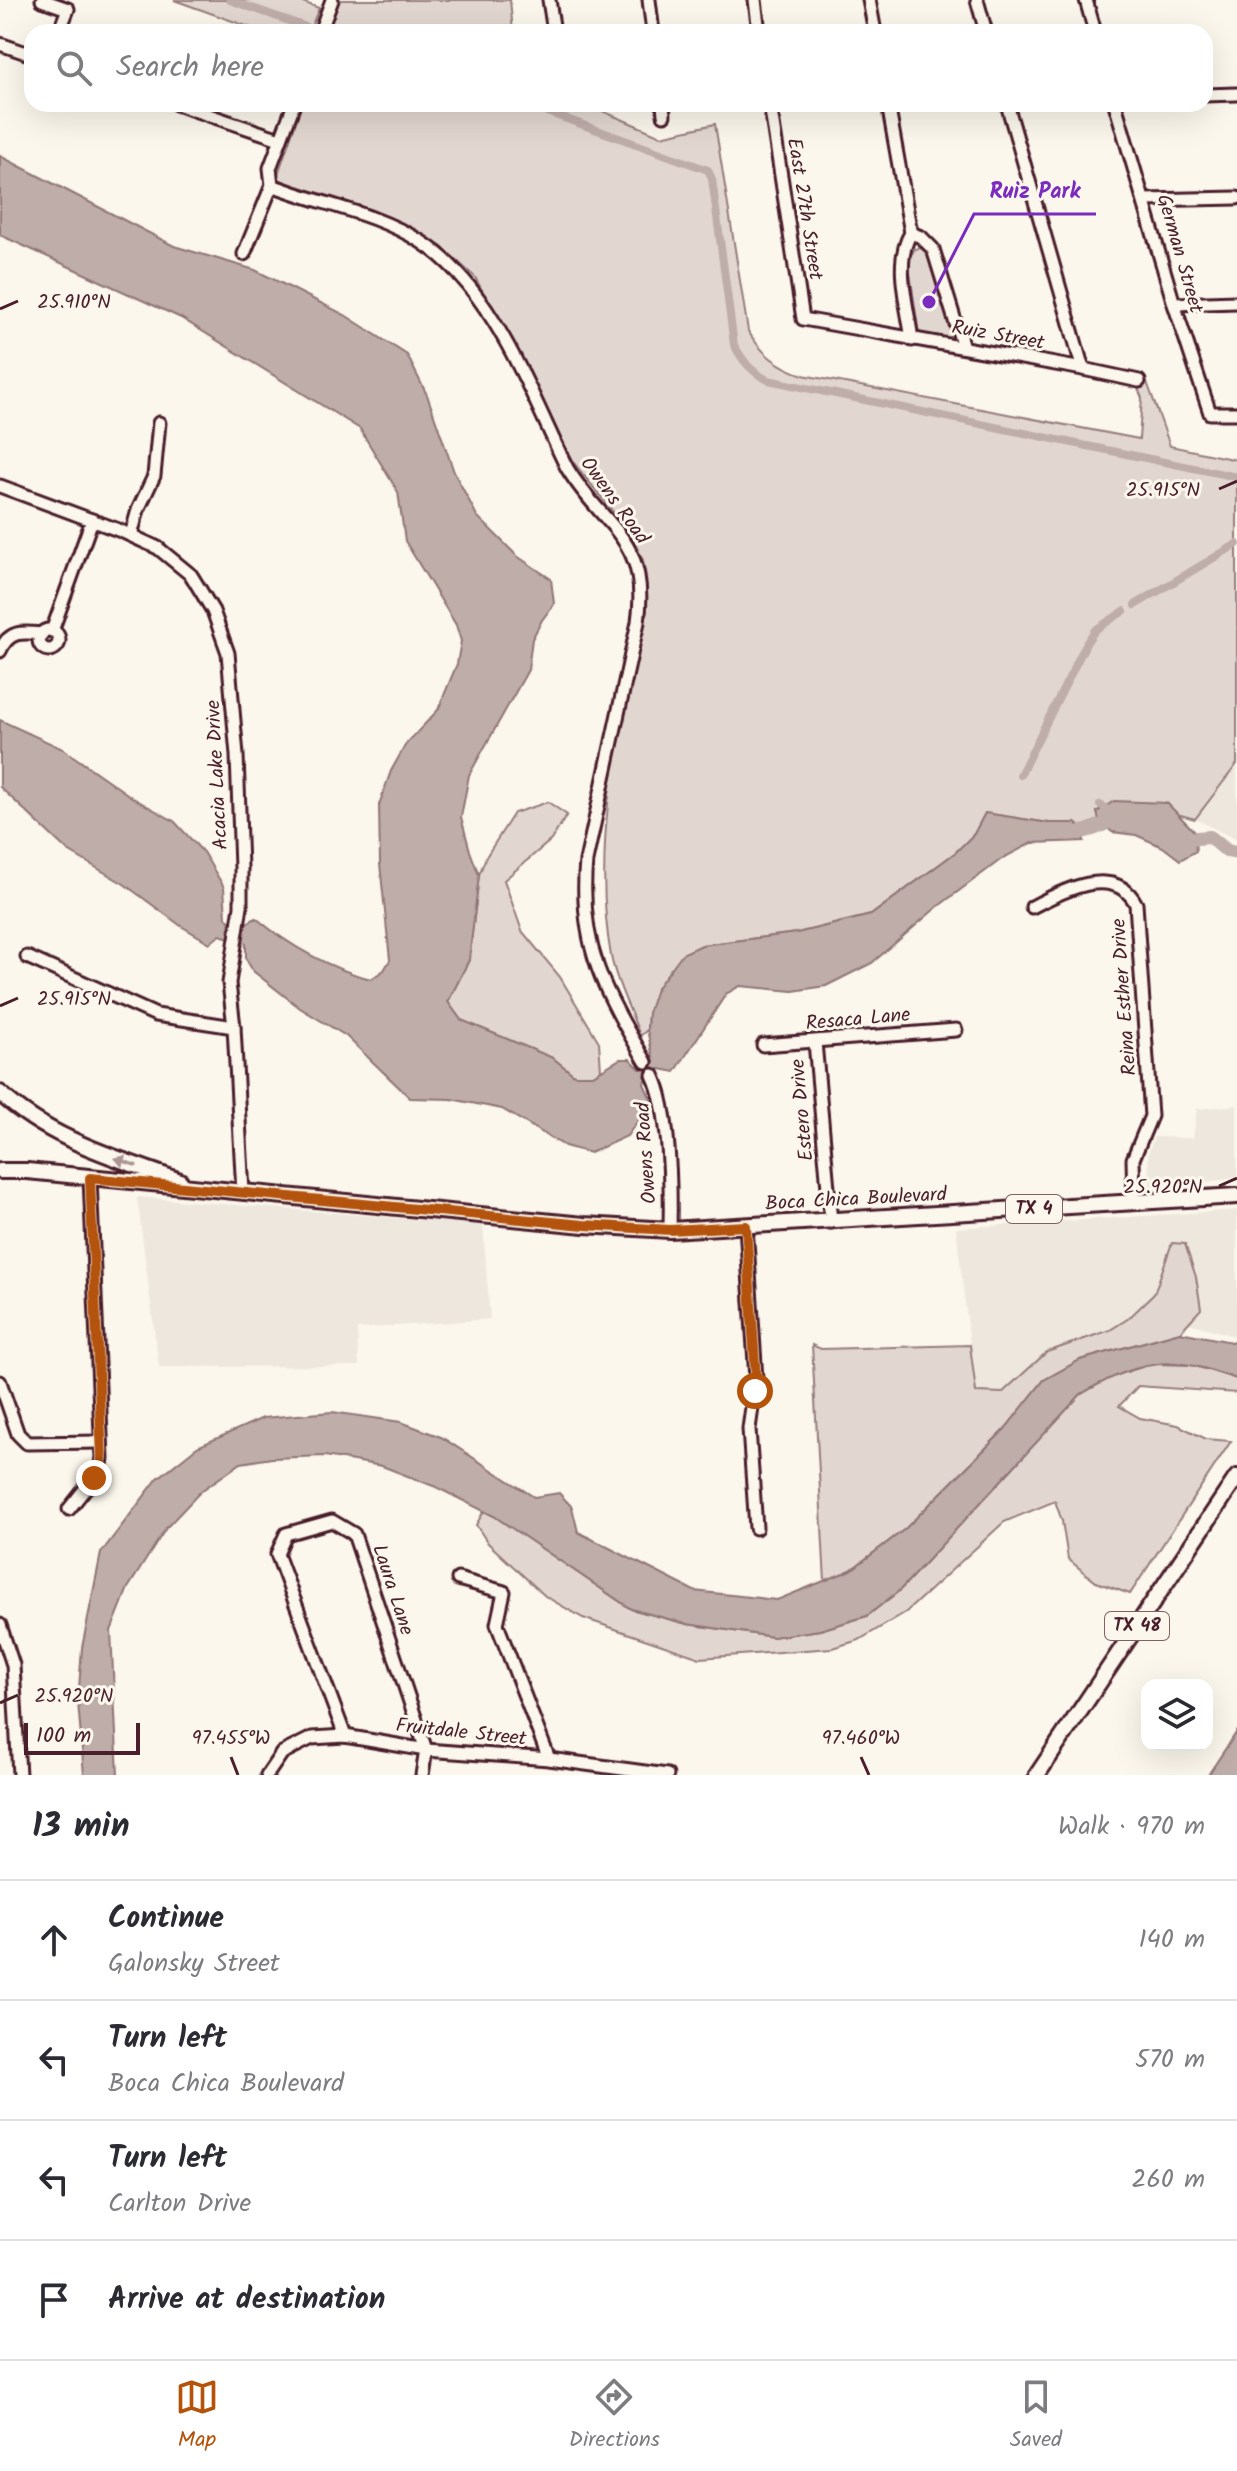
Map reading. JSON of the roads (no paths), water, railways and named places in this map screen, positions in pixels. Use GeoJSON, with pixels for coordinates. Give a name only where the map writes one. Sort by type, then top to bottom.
{"type":"FeatureCollection","features":[{"type":"Feature","properties":{"kind":"main road"},"geometry":{"type":"LineString","coordinates":[[4,1101],[55,1132],[97,1152],[199,1188]]}},
{"type":"Feature","properties":{"kind":"main road","name":"Boca Chica Boulevard"},"geometry":{"type":"LineString","coordinates":[[0,1171],[584,1225],[670,1230],[1237,1196]]}},
{"type":"Feature","properties":{"kind":"main road","name":"TX 48"},"geometry":{"type":"LineString","coordinates":[[1037,1775],[1237,1477]]}},
{"type":"Feature","properties":{"kind":"street"},"geometry":{"type":"LineString","coordinates":[[42,0],[68,9],[62,24]]}},
{"type":"Feature","properties":{"kind":"street"},"geometry":{"type":"LineString","coordinates":[[323,24],[332,0]]}},
{"type":"Feature","properties":{"kind":"street"},"geometry":{"type":"LineString","coordinates":[[549,0],[553,24]]}},
{"type":"Feature","properties":{"kind":"street"},"geometry":{"type":"LineString","coordinates":[[649,0],[652,24]]}},
{"type":"Feature","properties":{"kind":"street"},"geometry":{"type":"LineString","coordinates":[[755,0],[758,24]]}},
{"type":"Feature","properties":{"kind":"street"},"geometry":{"type":"LineString","coordinates":[[869,0],[874,24]]}},
{"type":"Feature","properties":{"kind":"street"},"geometry":{"type":"LineString","coordinates":[[977,0],[984,24]]}},
{"type":"Feature","properties":{"kind":"street"},"geometry":{"type":"LineString","coordinates":[[1086,0],[1093,24]]}},
{"type":"Feature","properties":{"kind":"street"},"geometry":{"type":"LineString","coordinates":[[0,44],[24,52]]}},
{"type":"Feature","properties":{"kind":"street"},"geometry":{"type":"LineString","coordinates":[[1213,95],[1237,94]]}},
{"type":"Feature","properties":{"kind":"street"},"geometry":{"type":"LineString","coordinates":[[200,112],[280,139]]}},
{"type":"Feature","properties":{"kind":"street"},"geometry":{"type":"LineString","coordinates":[[244,254],[272,185],[270,168],[291,112]]}},
{"type":"Feature","properties":{"kind":"street","name":"East 27th Street"},"geometry":{"type":"LineString","coordinates":[[771,112],[803,319]]}},
{"type":"Feature","properties":{"kind":"street"},"geometry":{"type":"LineString","coordinates":[[889,112],[911,233],[904,245],[902,263],[912,340]]}},
{"type":"Feature","properties":{"kind":"street"},"geometry":{"type":"LineString","coordinates":[[1009,112],[1083,369]]}},
{"type":"Feature","properties":{"kind":"street","name":"German Street"},"geometry":{"type":"LineString","coordinates":[[1117,112],[1210,413],[1237,413]]}},
{"type":"Feature","properties":{"kind":"street","name":"Owens Road"},"geometry":{"type":"LineString","coordinates":[[272,185],[392,226],[420,240],[450,262],[467,281],[498,328],[580,489],[624,537],[634,556],[641,592],[638,622],[586,861],[583,892],[589,945],[601,979],[646,1062]]}},
{"type":"Feature","properties":{"kind":"street"},"geometry":{"type":"LineString","coordinates":[[1144,200],[1237,198]]}},
{"type":"Feature","properties":{"kind":"street"},"geometry":{"type":"LineString","coordinates":[[911,233],[921,237],[933,249],[963,347]]}},
{"type":"Feature","properties":{"kind":"street"},"geometry":{"type":"LineString","coordinates":[[1174,304],[1237,302]]}},
{"type":"Feature","properties":{"kind":"street","name":"Ruiz Street"},"geometry":{"type":"LineString","coordinates":[[803,319],[1139,381]]}},
{"type":"Feature","properties":{"kind":"street"},"geometry":{"type":"LineString","coordinates":[[131,535],[138,510],[154,476],[159,423]]}},
{"type":"Feature","properties":{"kind":"street","name":"Acacia Lake Drive"},"geometry":{"type":"LineString","coordinates":[[0,486],[158,548],[191,575],[213,611],[228,653],[237,755],[241,906],[229,983],[243,1193]]}},
{"type":"Feature","properties":{"kind":"street"},"geometry":{"type":"LineString","coordinates":[[0,651],[12,634],[47,632],[92,520]]}},
{"type":"Feature","properties":{"kind":"street","name":"Reina Esther Drive"},"geometry":{"type":"LineString","coordinates":[[1032,907],[1073,888],[1110,883],[1131,893],[1136,904],[1151,1116],[1133,1159],[1134,1202]]}},
{"type":"Feature","properties":{"kind":"street"},"geometry":{"type":"LineString","coordinates":[[27,957],[156,1015],[234,1027]]}},
{"type":"Feature","properties":{"kind":"street","name":"Resaca Lane"},"geometry":{"type":"LineString","coordinates":[[763,1045],[956,1030]]}},
{"type":"Feature","properties":{"kind":"street","name":"Estero Drive"},"geometry":{"type":"LineString","coordinates":[[815,1042],[831,1222]]}},
{"type":"Feature","properties":{"kind":"street","name":"Owens Road"},"geometry":{"type":"LineString","coordinates":[[653,1075],[664,1111],[670,1230]]}},
{"type":"Feature","properties":{"kind":"street"},"geometry":{"type":"LineString","coordinates":[[69,1509],[100,1470],[90,1178]]}},
{"type":"Feature","properties":{"kind":"street"},"geometry":{"type":"LineString","coordinates":[[746,1226],[756,1379],[749,1429],[756,1528]]}},
{"type":"Feature","properties":{"kind":"street"},"geometry":{"type":"LineString","coordinates":[[0,1382],[18,1434],[27,1443],[101,1442]]}},
{"type":"Feature","properties":{"kind":"street","name":"Laura Lane"},"geometry":{"type":"LineString","coordinates":[[345,1736],[277,1554],[286,1534],[332,1521],[354,1534],[426,1750]]}},
{"type":"Feature","properties":{"kind":"street"},"geometry":{"type":"LineString","coordinates":[[458,1579],[504,1592],[497,1624],[549,1759]]}},
{"type":"Feature","properties":{"kind":"street"},"geometry":{"type":"LineString","coordinates":[[0,1625],[13,1665],[19,1775]]}},
{"type":"Feature","properties":{"kind":"street","name":"Fruitdale Street"},"geometry":{"type":"LineString","coordinates":[[267,1775],[282,1753],[312,1738],[345,1736],[426,1750],[549,1759],[667,1775]]}},
{"type":"Feature","properties":{"kind":"street"},"geometry":{"type":"LineString","coordinates":[[422,1775],[426,1750]]}},
{"type":"Feature","properties":{"kind":"waterway"},"geometry":{"type":"LineString","coordinates":[[230,0],[298,24]]}},
{"type":"Feature","properties":{"kind":"waterway"},"geometry":{"type":"LineString","coordinates":[[547,112],[708,170],[712,179],[734,345],[748,365],[768,380],[1237,477]]}},
{"type":"Feature","properties":{"kind":"waterway"},"geometry":{"type":"LineString","coordinates":[[1135,605],[1237,544]]}},
{"type":"Feature","properties":{"kind":"waterway"},"geometry":{"type":"LineString","coordinates":[[1020,775],[1087,642],[1095,630],[1124,611]]}},
{"type":"Feature","properties":{"kind":"waterway"},"geometry":{"type":"LineString","coordinates":[[1100,805],[1104,807]]}},
{"type":"Feature","properties":{"kind":"waterway"},"geometry":{"type":"LineString","coordinates":[[1067,834],[1094,829],[1118,816]]}},
{"type":"Feature","properties":{"kind":"waterway"},"geometry":{"type":"LineString","coordinates":[[1179,837],[1210,837],[1227,851],[1237,853]]}},
{"type":"Feature","properties":{"kind":"place","name":"Ruiz Park"},"geometry":{"type":"Point","coordinates":[929,302]}}]}
